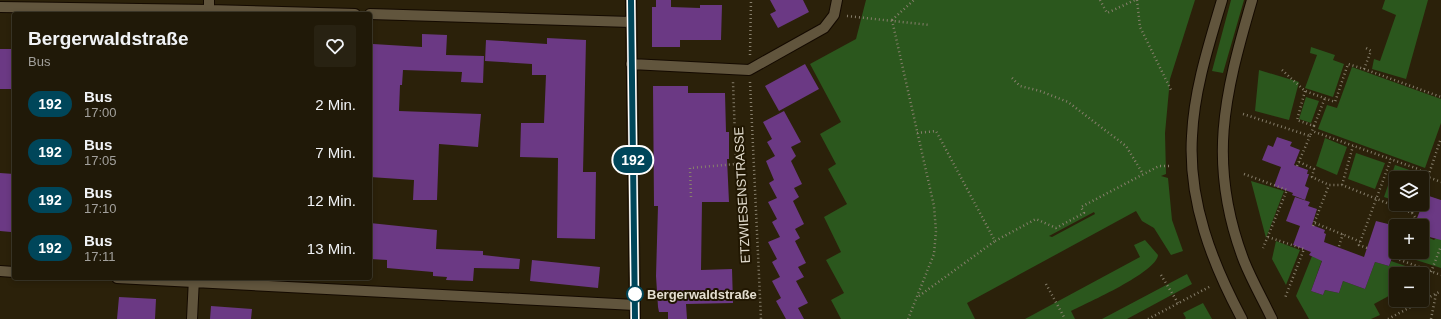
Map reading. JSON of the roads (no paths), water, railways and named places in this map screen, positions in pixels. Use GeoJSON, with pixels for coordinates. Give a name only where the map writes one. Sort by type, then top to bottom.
{"type":"FeatureCollection","features":[{"type":"Feature","properties":{"kind":"street"},"geometry":{"type":"LineString","coordinates":[[631,0],[635,319]]}},
{"type":"Feature","properties":{"kind":"street"},"geometry":{"type":"LineString","coordinates":[[631,64],[749,70],[824,28],[834,15],[837,0]]}},
{"type":"Feature","properties":{"kind":"street"},"geometry":{"type":"LineString","coordinates":[[1222,0],[1209,43],[1195,103],[1192,138],[1193,176],[1200,217],[1222,280],[1242,319]]}},
{"type":"Feature","properties":{"kind":"street"},"geometry":{"type":"LineString","coordinates":[[1252,0],[1229,86],[1223,124],[1222,169],[1225,194],[1244,262],[1272,319]]}},
{"type":"Feature","properties":{"kind":"street"},"geometry":{"type":"LineString","coordinates":[[0,7],[209,8],[306,12]]}},
{"type":"Feature","properties":{"kind":"street"},"geometry":{"type":"LineString","coordinates":[[372,14],[631,22]]}},
{"type":"Feature","properties":{"kind":"street"},"geometry":{"type":"LineString","coordinates":[[0,271],[12,272]]}},
{"type":"Feature","properties":{"kind":"street"},"geometry":{"type":"LineString","coordinates":[[192,319],[194,280],[635,305]]}},
{"type":"Feature","properties":{"kind":"place","name":"Bergerwaldstraße"},"geometry":{"type":"Point","coordinates":[635,294]}}]}
